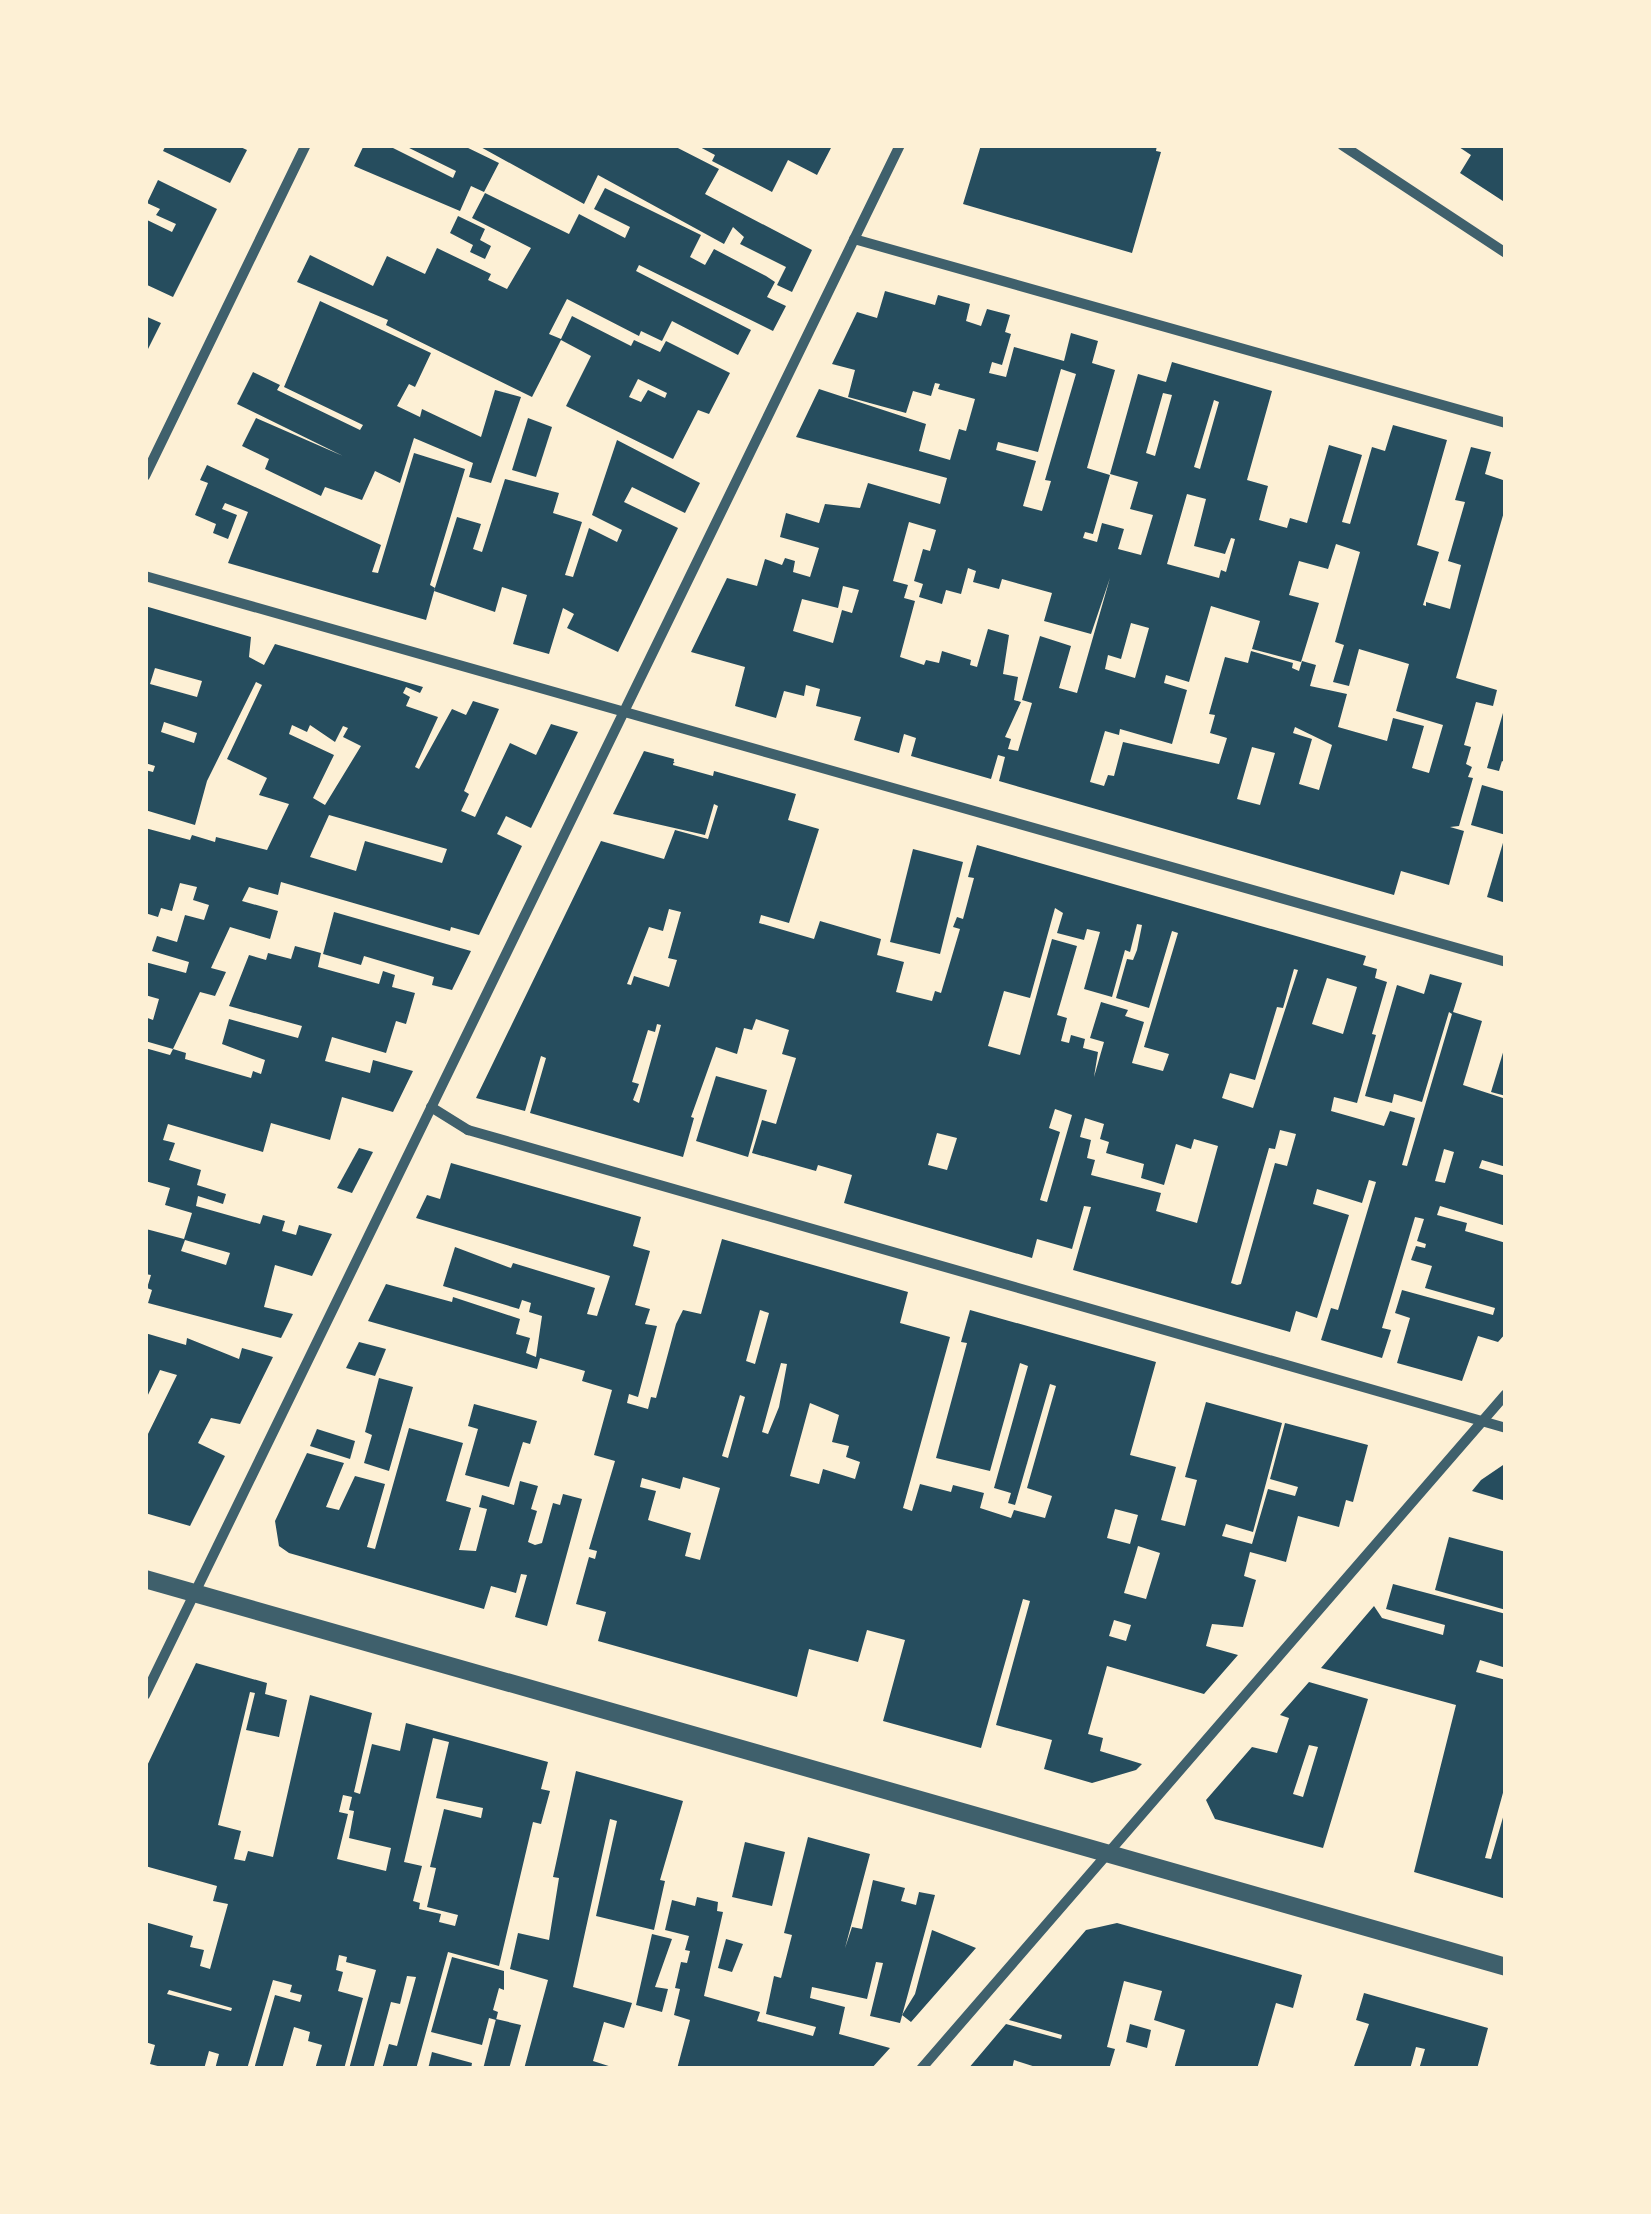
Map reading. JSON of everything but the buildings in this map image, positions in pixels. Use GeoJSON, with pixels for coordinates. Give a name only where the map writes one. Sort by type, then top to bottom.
{"type":"FeatureCollection","features":[{"type":"Feature","properties":{"kind":"street"},"geometry":{"type":"LineString","coordinates":[[145,476],[306,145]]}},
{"type":"Feature","properties":{"kind":"street"},"geometry":{"type":"LineString","coordinates":[[145,1695],[900,145]]}},
{"type":"Feature","properties":{"kind":"street"},"geometry":{"type":"LineString","coordinates":[[1342,145],[1506,253]]}},
{"type":"Feature","properties":{"kind":"street"},"geometry":{"type":"LineString","coordinates":[[854,239],[1506,424]]}},
{"type":"Feature","properties":{"kind":"street"},"geometry":{"type":"LineString","coordinates":[[145,576],[1506,962]]}},
{"type":"Feature","properties":{"kind":"street"},"geometry":{"type":"LineString","coordinates":[[431,1107],[468,1130],[1506,1428]]}},
{"type":"Feature","properties":{"kind":"street"},"geometry":{"type":"LineString","coordinates":[[920,2069],[1506,1394]]}},
{"type":"Feature","properties":{"kind":"street"},"geometry":{"type":"LineString","coordinates":[[145,1579],[1506,1967]]}}]}
